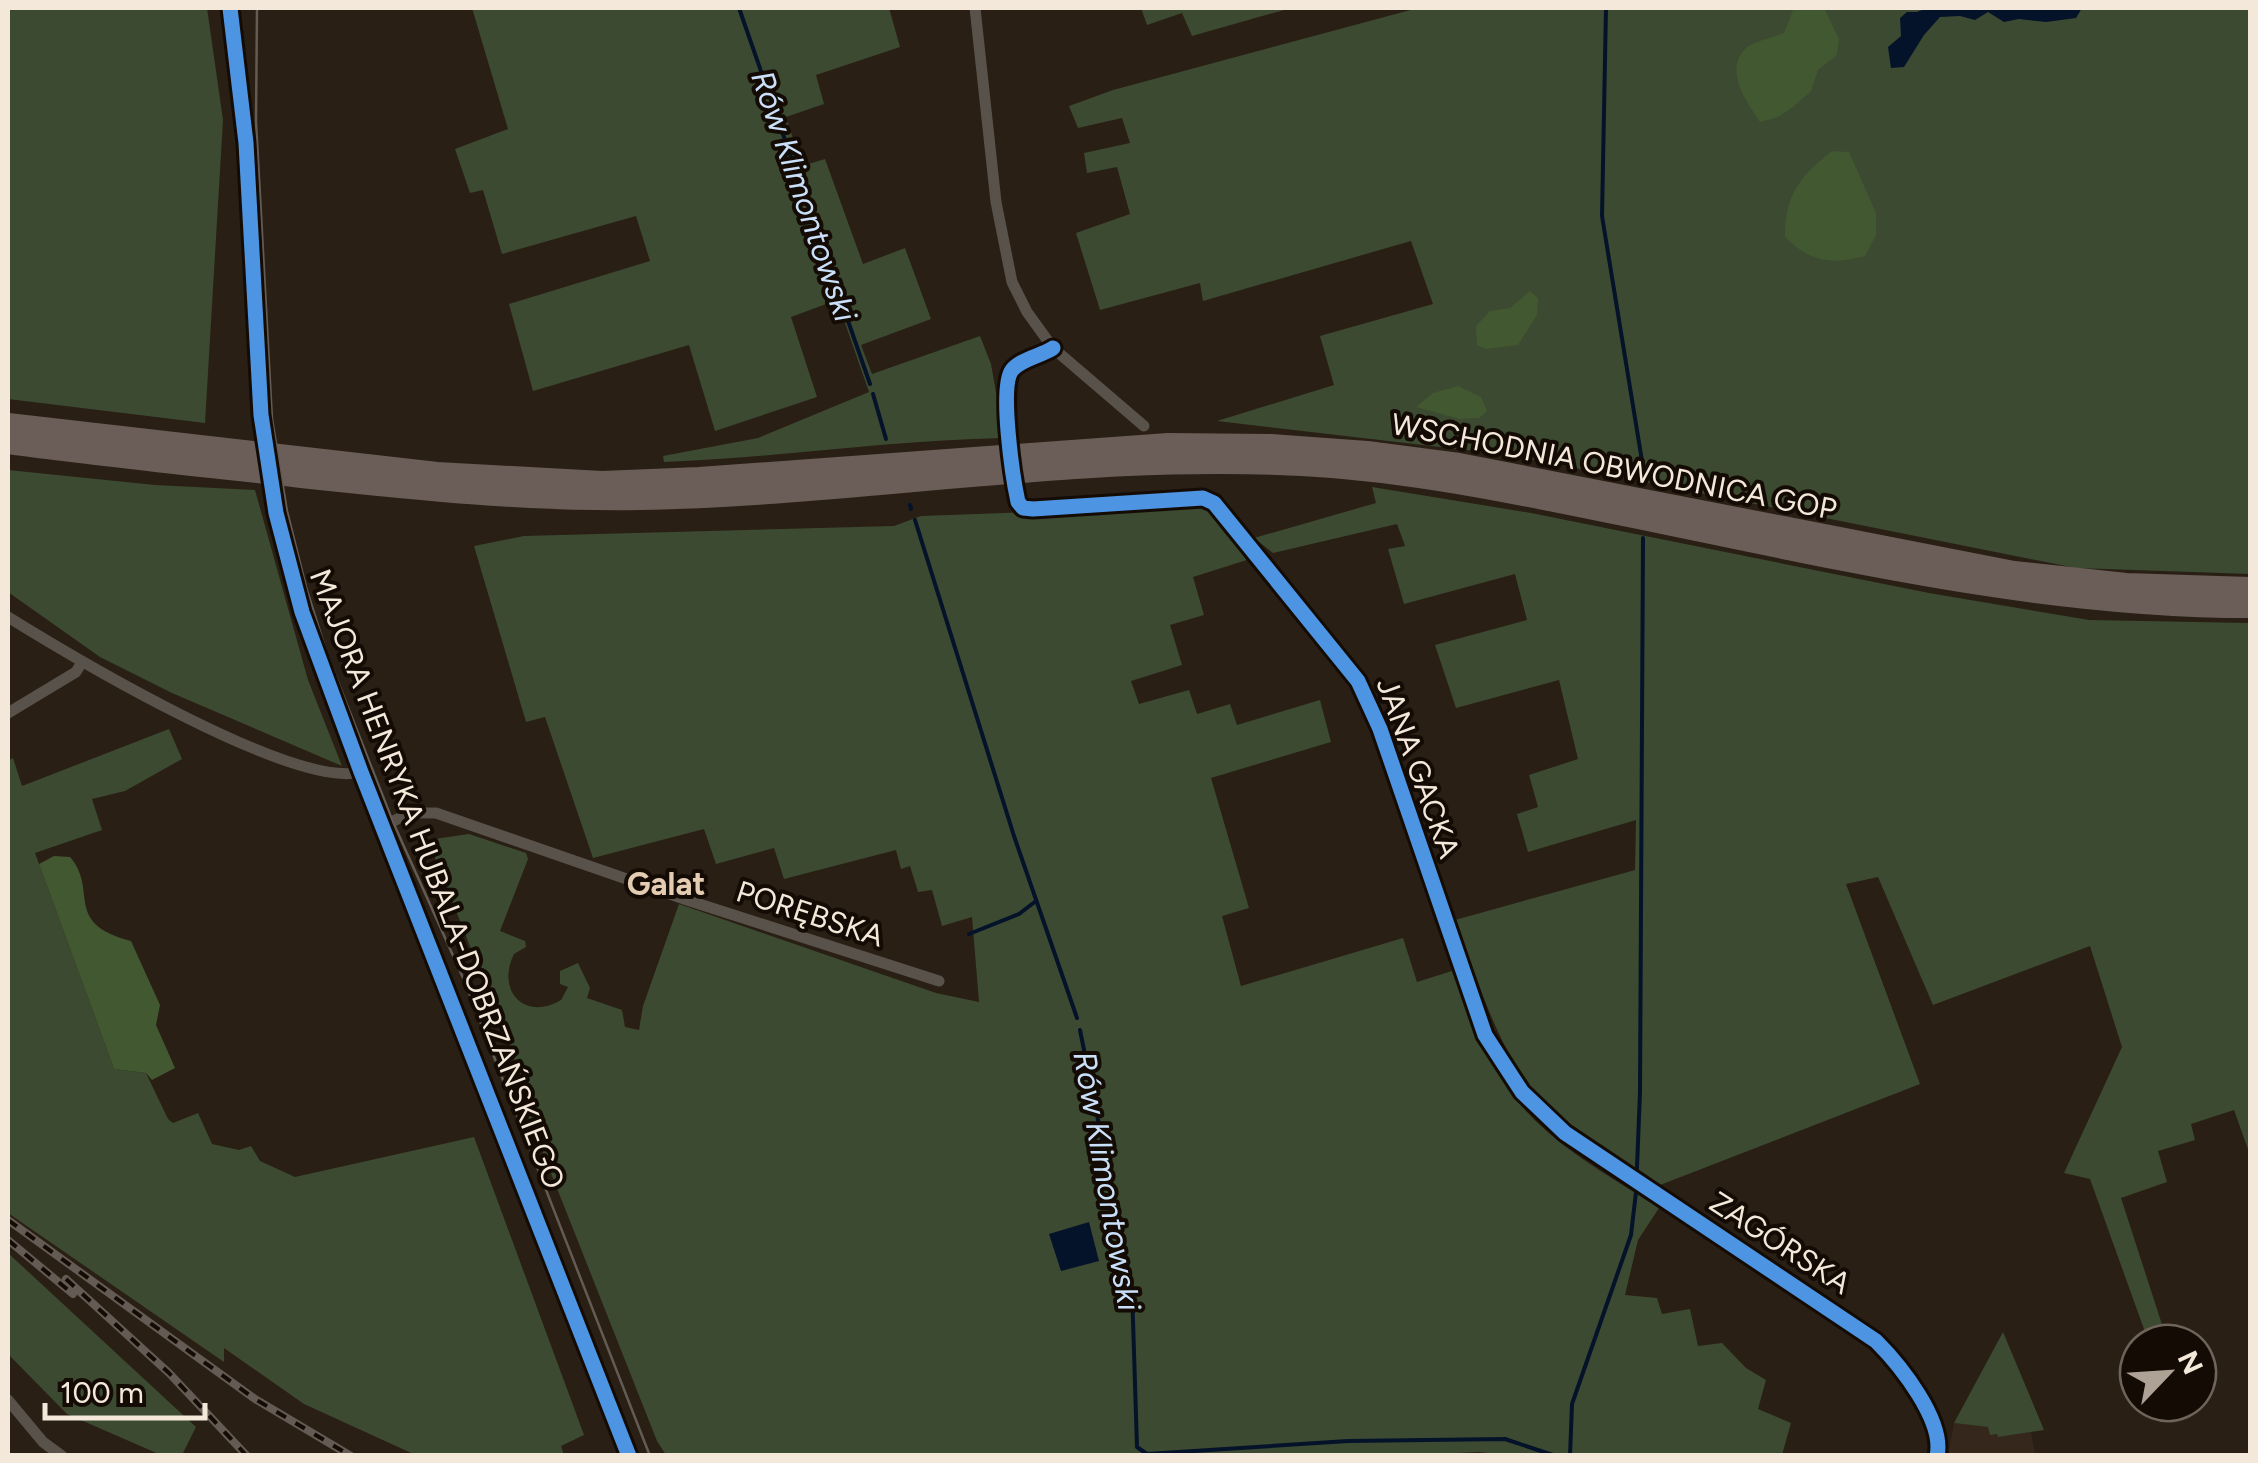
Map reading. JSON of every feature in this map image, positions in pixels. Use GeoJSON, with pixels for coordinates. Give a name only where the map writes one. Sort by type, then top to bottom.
{"type":"FeatureCollection","features":[{"type":"Feature","properties":{"kind":"highway","name":"WSCHODNIA OBWODNICA GOP"},"geometry":{"type":"LineString","coordinates":[[8,424],[437,473],[602,482],[1168,444],[1328,449],[1459,464],[2014,572],[2126,584],[2250,588]]}},
{"type":"Feature","properties":{"kind":"highway","name":"WSCHODNIA OBWODNICA GOP"},"geometry":{"type":"LineString","coordinates":[[8,443],[411,489],[579,499],[702,496],[1106,465],[1238,462],[1335,468],[1505,491],[1976,585],[2091,600],[2250,607]]}},
{"type":"Feature","properties":{"kind":"street","name":"MAJORA HENRYKA HUBALA-DOBRZAŃSKIEGO"},"geometry":{"type":"LineString","coordinates":[[230,8],[245,128],[261,414],[276,512],[302,612],[628,1456]]}},
{"type":"Feature","properties":{"kind":"street"},"geometry":{"type":"LineString","coordinates":[[974,8],[1004,252],[1020,297],[1053,348],[1144,426]]}},
{"type":"Feature","properties":{"kind":"street"},"geometry":{"type":"LineString","coordinates":[[1012,442],[1007,398],[1011,372],[1053,348]]}},
{"type":"Feature","properties":{"kind":"street","name":"JANA GACKA"},"geometry":{"type":"LineString","coordinates":[[1015,482],[1018,502],[1023,508],[1204,498],[1222,512],[1358,681],[1380,729],[1480,1024],[1509,1075],[1543,1115]]}},
{"type":"Feature","properties":{"kind":"street"},"geometry":{"type":"LineString","coordinates":[[8,620],[188,719],[282,759],[336,776],[361,772]]}},
{"type":"Feature","properties":{"kind":"street"},"geometry":{"type":"LineString","coordinates":[[8,713],[76,672],[82,662]]}},
{"type":"Feature","properties":{"kind":"street","name":"PORĘBSKA"},"geometry":{"type":"LineString","coordinates":[[383,826],[410,813],[436,813],[939,981]]}},
{"type":"Feature","properties":{"kind":"street","name":"ZAGÓRSKA"},"geometry":{"type":"LineString","coordinates":[[1543,1115],[1876,1341],[1906,1376],[1929,1415],[1939,1438],[1938,1456]]}},
{"type":"Feature","properties":{"kind":"street"},"geometry":{"type":"LineString","coordinates":[[8,1400],[43,1442],[62,1456]]}},
{"type":"Feature","properties":{"kind":"shaded area"},"geometry":{"type":"Polygon","coordinates":[[[1954,1423],[1988,1427],[1999,1437],[2031,1432],[2035,1455],[1948,1456],[1954,1423]]]}},
{"type":"Feature","properties":{"kind":"green space"},"geometry":{"type":"Polygon","coordinates":[[[8,8],[207,8],[223,120],[205,423],[8,399],[8,8]]]}},
{"type":"Feature","properties":{"kind":"green space"},"geometry":{"type":"Polygon","coordinates":[[[472,8],[889,8],[900,47],[816,75],[824,104],[786,117],[802,166],[825,159],[863,264],[905,248],[931,319],[861,345],[872,374],[980,336],[991,364],[1004,438],[664,462],[663,456],[758,438],[869,392],[837,300],[791,317],[817,397],[715,431],[689,345],[533,391],[509,304],[650,261],[636,216],[502,254],[483,190],[470,193],[455,149],[508,129],[472,8]]]}},
{"type":"Feature","properties":{"kind":"green space"},"geometry":{"type":"Polygon","coordinates":[[[1141,8],[1291,8],[1192,36],[1182,13],[1147,25],[1141,8]]]}},
{"type":"Feature","properties":{"kind":"green space"},"geometry":{"type":"Polygon","coordinates":[[[1418,8],[2250,8],[2250,574],[2076,568],[1509,455],[1217,421],[1334,385],[1320,336],[1433,304],[1411,241],[1203,301],[1200,283],[1100,310],[1076,233],[1130,214],[1117,167],[1087,173],[1084,153],[1130,143],[1122,118],[1078,128],[1069,106],[1113,90],[1418,8]]]}},
{"type":"Feature","properties":{"kind":"green space"},"geometry":{"type":"Polygon","coordinates":[[[1794,8],[1824,8],[1839,39],[1837,55],[1818,70],[1811,91],[1793,107],[1760,122],[1740,86],[1739,57],[1759,41],[1784,33],[1794,8]]]}},
{"type":"Feature","properties":{"kind":"green space"},"geometry":{"type":"Polygon","coordinates":[[[1832,151],[1849,152],[1876,213],[1876,235],[1865,256],[1822,259],[1803,252],[1785,237],[1785,223],[1796,188],[1832,151]]]}},
{"type":"Feature","properties":{"kind":"green space"},"geometry":{"type":"Polygon","coordinates":[[[1530,291],[1538,298],[1537,315],[1518,345],[1486,349],[1477,345],[1476,326],[1490,311],[1510,308],[1530,291]]]}},
{"type":"Feature","properties":{"kind":"green space"},"geometry":{"type":"Polygon","coordinates":[[[1458,386],[1481,397],[1487,411],[1479,418],[1460,419],[1416,407],[1433,393],[1458,386]]]}},
{"type":"Feature","properties":{"kind":"green space"},"geometry":{"type":"Polygon","coordinates":[[[8,470],[155,485],[255,490],[308,680],[342,766],[172,693],[100,657],[8,592],[8,470]]]}},
{"type":"Feature","properties":{"kind":"green space"},"geometry":{"type":"Polygon","coordinates":[[[1372,487],[1531,513],[1929,593],[2089,620],[2250,623],[2250,1155],[2234,1110],[2191,1124],[2195,1140],[2158,1151],[2167,1182],[2121,1198],[2162,1323],[2142,1323],[2090,1179],[2064,1173],[2122,1047],[2090,946],[1933,1005],[1878,877],[1846,884],[1920,1084],[1660,1185],[1591,1141],[1544,1103],[1518,1069],[1496,1028],[1455,920],[1635,870],[1636,820],[1528,852],[1517,814],[1538,807],[1529,775],[1578,759],[1559,680],[1456,708],[1435,645],[1527,620],[1515,574],[1404,604],[1388,549],[1405,546],[1397,524],[1273,553],[1254,538],[1376,503],[1372,487]]]}},
{"type":"Feature","properties":{"kind":"green space"},"geometry":{"type":"Polygon","coordinates":[[[1207,506],[1250,559],[1193,577],[1204,615],[1170,625],[1182,665],[1131,681],[1139,704],[1189,690],[1197,714],[1230,704],[1237,725],[1320,700],[1331,742],[1211,778],[1249,908],[1222,916],[1241,986],[1403,938],[1417,982],[1455,970],[1484,1046],[1503,1081],[1528,1113],[1590,1164],[1659,1208],[1638,1240],[1625,1295],[1657,1298],[1662,1314],[1690,1309],[1698,1346],[1722,1343],[1746,1368],[1766,1380],[1758,1409],[1791,1423],[1782,1455],[1514,1456],[1479,1452],[1392,1456],[666,1455],[657,1441],[526,1110],[533,1106],[428,840],[469,834],[526,853],[528,859],[500,931],[525,941],[526,947],[514,954],[509,967],[511,990],[517,999],[536,1007],[561,1000],[568,987],[560,984],[560,971],[578,963],[590,988],[587,998],[622,1010],[625,1027],[639,1030],[643,1006],[679,904],[936,993],[979,1002],[972,917],[942,926],[932,890],[918,892],[910,866],[901,869],[896,850],[784,879],[774,848],[716,864],[704,829],[593,858],[545,717],[526,722],[474,546],[524,536],[894,526],[921,516],[1207,506]]]}},
{"type":"Feature","properties":{"kind":"green space"},"geometry":{"type":"Polygon","coordinates":[[[169,729],[182,759],[125,791],[92,799],[102,830],[35,853],[114,1069],[146,1073],[173,1123],[198,1113],[212,1144],[239,1150],[251,1146],[260,1161],[295,1177],[474,1137],[584,1435],[561,1446],[564,1455],[418,1456],[304,1404],[224,1348],[224,1362],[8,1213],[8,761],[13,758],[22,786],[169,729]]]}},
{"type":"Feature","properties":{"kind":"green space"},"geometry":{"type":"Polygon","coordinates":[[[54,856],[70,857],[78,869],[89,915],[96,925],[131,941],[160,1005],[156,1025],[175,1068],[152,1080],[146,1073],[114,1069],[39,864],[54,856]]]}},
{"type":"Feature","properties":{"kind":"green space"},"geometry":{"type":"Polygon","coordinates":[[[8,1253],[196,1427],[182,1455],[161,1455],[67,1414],[8,1354],[8,1253]]]}},
{"type":"Feature","properties":{"kind":"green space"},"geometry":{"type":"Polygon","coordinates":[[[2003,1332],[2044,1430],[1998,1437],[1990,1435],[1988,1427],[1954,1423],[2003,1332]]]}},
{"type":"Feature","properties":{"kind":"water"},"geometry":{"type":"Polygon","coordinates":[[[1927,8],[2082,8],[2076,18],[2046,22],[2004,22],[1988,12],[1975,20],[1940,17],[1904,67],[1891,68],[1888,47],[1901,36],[1900,18],[1907,12],[1927,8]]]}},
{"type":"Feature","properties":{"kind":"water"},"geometry":{"type":"Polygon","coordinates":[[[1089,1222],[1099,1261],[1061,1271],[1049,1234],[1089,1222]]]}},
{"type":"Feature","properties":{"kind":"waterway","name":"Rów Klimontowski"},"geometry":{"type":"LineString","coordinates":[[739,8],[870,384]]}},
{"type":"Feature","properties":{"kind":"waterway"},"geometry":{"type":"LineString","coordinates":[[1606,8],[1602,216],[1643,467]]}},
{"type":"Feature","properties":{"kind":"waterway","name":"Rów Klimontowski"},"geometry":{"type":"LineString","coordinates":[[873,394],[886,439]]}},
{"type":"Feature","properties":{"kind":"waterway"},"geometry":{"type":"LineString","coordinates":[[1643,476],[1643,481]]}},
{"type":"Feature","properties":{"kind":"waterway","name":"Rów Klimontowski"},"geometry":{"type":"LineString","coordinates":[[910,505],[911,509]]}},
{"type":"Feature","properties":{"kind":"waterway","name":"Rów Klimontowski"},"geometry":{"type":"LineString","coordinates":[[915,520],[1014,836],[1077,1018]]}},
{"type":"Feature","properties":{"kind":"waterway"},"geometry":{"type":"LineString","coordinates":[[1570,1456],[1572,1404],[1631,1235],[1636,1192],[1643,538]]}},
{"type":"Feature","properties":{"kind":"waterway"},"geometry":{"type":"LineString","coordinates":[[969,934],[1019,914],[1036,901]]}},
{"type":"Feature","properties":{"kind":"waterway","name":"Rów Klimontowski"},"geometry":{"type":"LineString","coordinates":[[1080,1030],[1132,1289],[1137,1447],[1147,1454],[1348,1441],[1505,1439],[1556,1456]]}},
{"type":"Feature","properties":{"kind":"tram line"},"geometry":{"type":"LineString","coordinates":[[257,8],[256,121],[272,419],[287,511],[306,587],[327,654],[393,822],[464,980],[650,1456]]}},
{"type":"Feature","properties":{"kind":"railway"},"geometry":{"type":"LineString","coordinates":[[8,1220],[255,1399],[351,1456]]}},
{"type":"Feature","properties":{"kind":"railway"},"geometry":{"type":"LineString","coordinates":[[8,1240],[73,1294]]}},
{"type":"Feature","properties":{"kind":"railway"},"geometry":{"type":"LineString","coordinates":[[66,1279],[169,1373],[247,1456]]}},
{"type":"Feature","properties":{"kind":"cycle path"},"geometry":{"type":"LineString","coordinates":[[230,8],[246,143],[261,415],[276,513],[302,612],[629,1456]]}},
{"type":"Feature","properties":{"kind":"cycle path"},"geometry":{"type":"LineString","coordinates":[[1053,348],[1016,366],[1008,380],[1008,434],[1018,502],[1023,508],[1033,509],[1203,498],[1214,503],[1358,681],[1380,729],[1485,1035],[1522,1092],[1565,1133],[1876,1341],[1897,1364],[1928,1411],[1938,1442],[1937,1456]]}},
{"type":"Feature","properties":{"kind":"district","name":"Galat"},"geometry":{"type":"Point","coordinates":[666,884]}}]}
